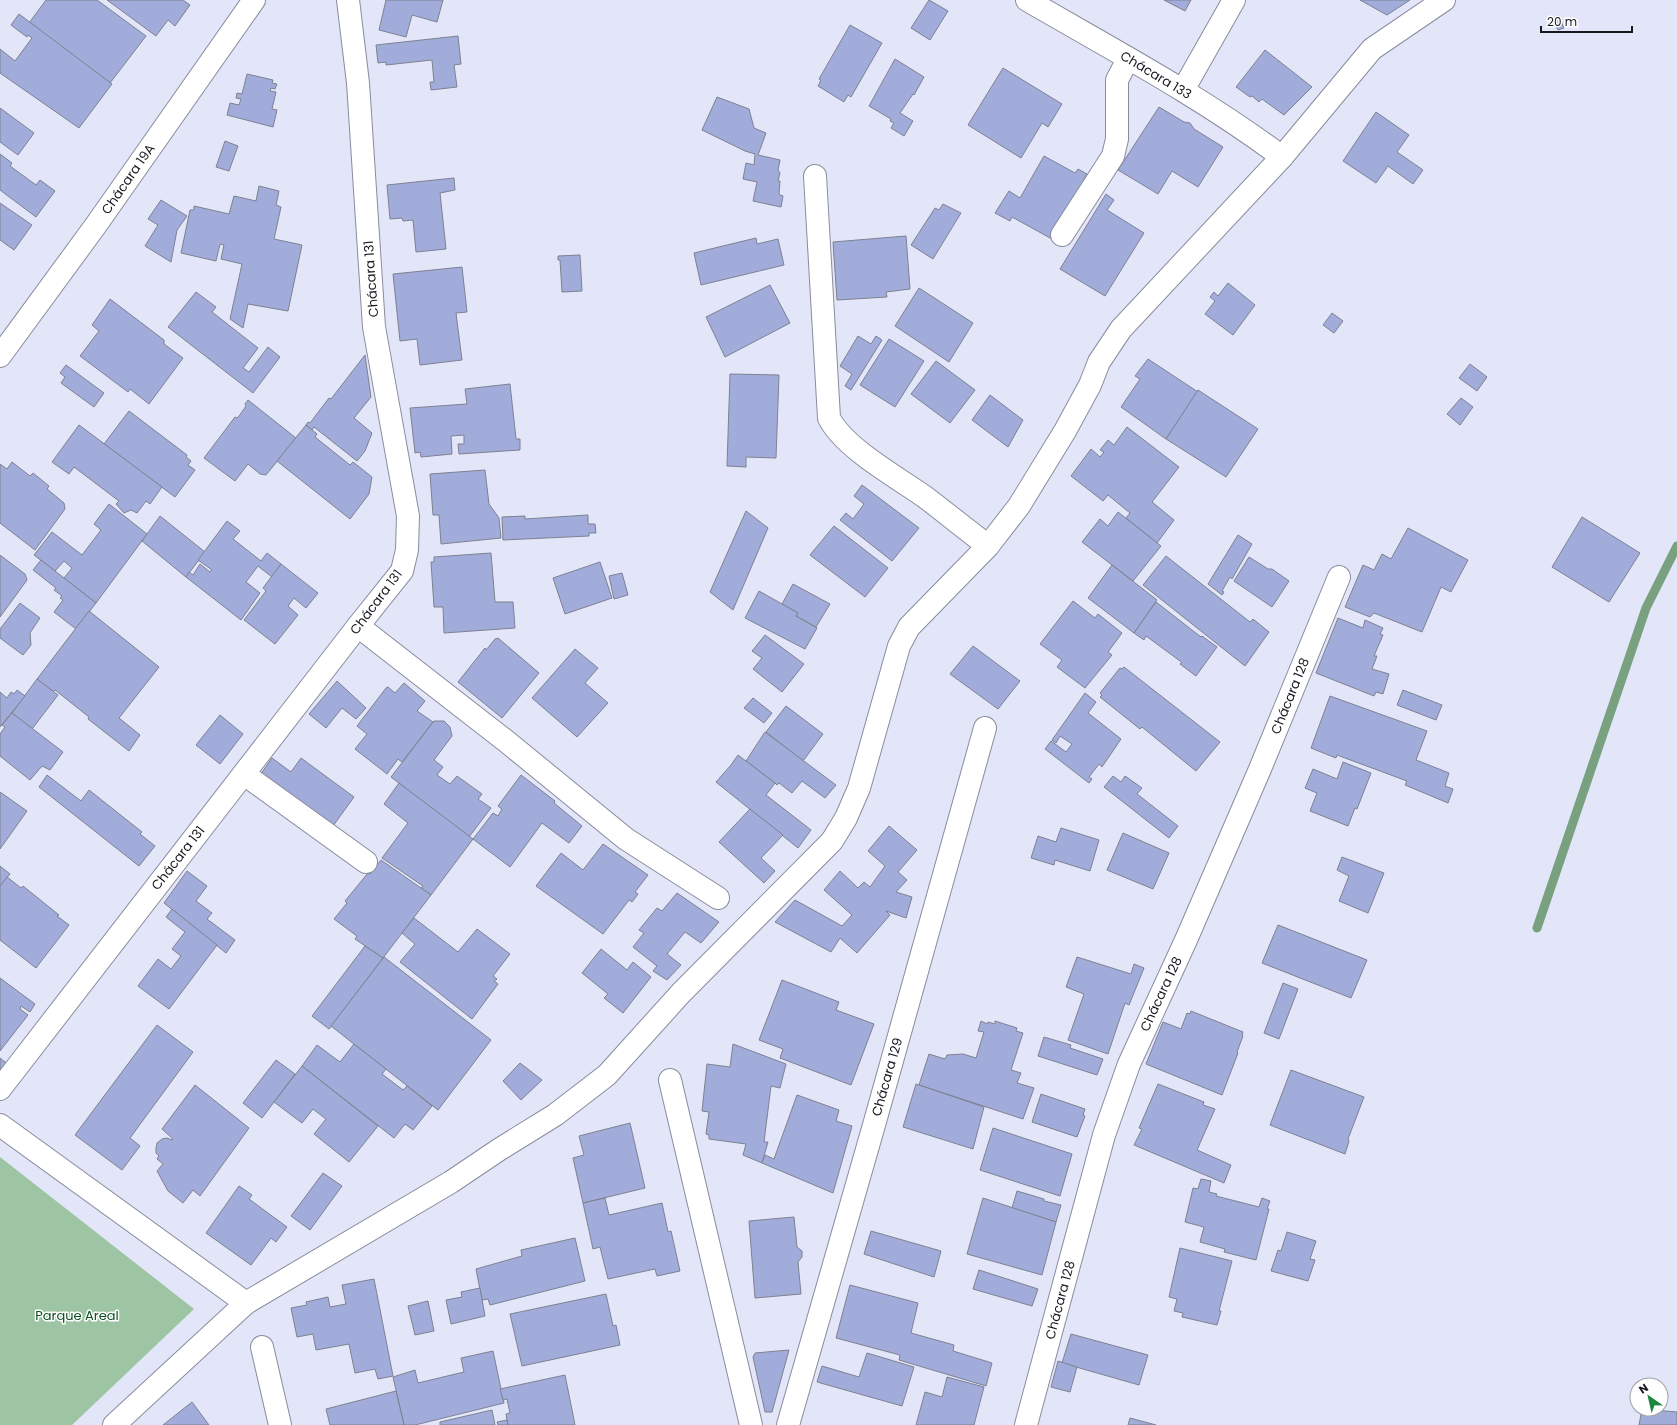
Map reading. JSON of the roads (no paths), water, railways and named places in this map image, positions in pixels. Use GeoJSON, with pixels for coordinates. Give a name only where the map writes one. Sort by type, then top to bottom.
{"type":"FeatureCollection","features":[{"type":"Feature","properties":{"kind":"street","name":"Chácara 19A"},"geometry":{"type":"LineString","coordinates":[[0,356],[96,225],[254,0]]}},
{"type":"Feature","properties":{"kind":"street","name":"Chácara 131"},"geometry":{"type":"LineString","coordinates":[[0,1089],[402,571],[407,550],[408,516],[374,327],[358,83],[348,0]]}},
{"type":"Feature","properties":{"kind":"street","name":"Chácara 133"},"geometry":{"type":"LineString","coordinates":[[1027,0],[1183,90],[1258,139],[1282,157]]}},
{"type":"Feature","properties":{"kind":"street"},"geometry":{"type":"LineString","coordinates":[[1183,90],[1234,0]]}},
{"type":"Feature","properties":{"kind":"street"},"geometry":{"type":"LineString","coordinates":[[114,1425],[246,1303],[451,1182],[500,1149],[555,1115],[607,1075],[681,993],[832,841],[846,818],[859,788],[899,646],[909,627],[988,546],[1019,506],[1065,431],[1090,385],[1099,362],[1121,329],[1282,157],[1372,49],[1444,0]]}},
{"type":"Feature","properties":{"kind":"street"},"geometry":{"type":"LineString","coordinates":[[1062,235],[1113,156],[1117,139],[1117,80],[1128,59]]}},
{"type":"Feature","properties":{"kind":"street"},"geometry":{"type":"LineString","coordinates":[[815,176],[829,418],[834,428],[853,447],[926,498],[988,546]]}},
{"type":"Feature","properties":{"kind":"street","name":"Chácara 128"},"geometry":{"type":"LineString","coordinates":[[1026,1425],[1104,1135],[1129,1064],[1186,940],[1339,577]]}},
{"type":"Feature","properties":{"kind":"street"},"geometry":{"type":"LineString","coordinates":[[358,626],[506,741],[626,839],[718,898]]}},
{"type":"Feature","properties":{"kind":"street","name":"Chácara 129"},"geometry":{"type":"LineString","coordinates":[[788,1425],[985,728]]}},
{"type":"Feature","properties":{"kind":"street"},"geometry":{"type":"LineString","coordinates":[[244,774],[366,862]]}},
{"type":"Feature","properties":{"kind":"street"},"geometry":{"type":"LineString","coordinates":[[670,1080],[751,1425]]}},
{"type":"Feature","properties":{"kind":"street"},"geometry":{"type":"LineString","coordinates":[[0,1125],[246,1303]]}},
{"type":"Feature","properties":{"kind":"street"},"geometry":{"type":"LineString","coordinates":[[262,1347],[280,1425]]}},
{"type":"Feature","properties":{"kind":"waterway"},"geometry":{"type":"LineString","coordinates":[[1537,928],[1646,608],[1677,546]]}},
{"type":"Feature","properties":{"kind":"park label","name":"Parque Areal"},"geometry":{"type":"Point","coordinates":[77,1315]}}]}
